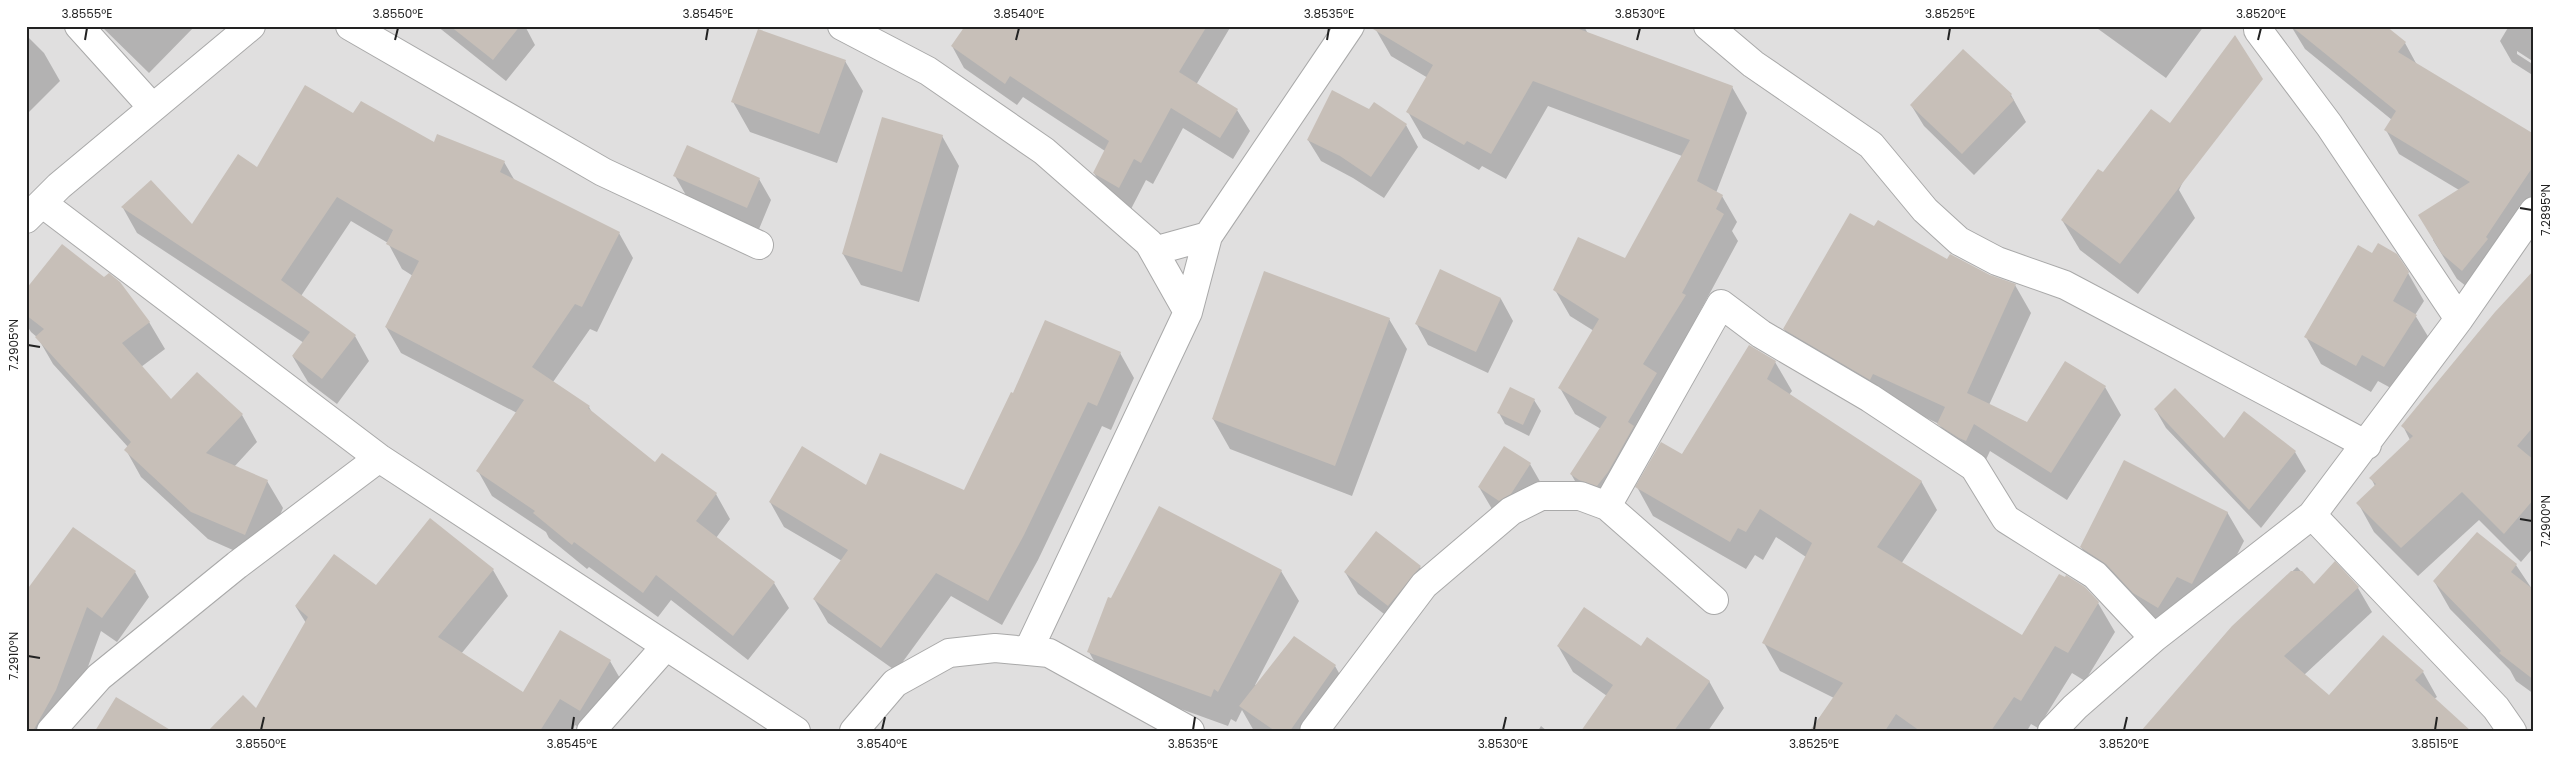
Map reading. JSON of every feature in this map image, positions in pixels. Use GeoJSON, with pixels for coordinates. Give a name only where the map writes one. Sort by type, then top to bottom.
{"type":"FeatureCollection","features":[{"type":"Feature","properties":{"kind":"street"},"geometry":{"type":"LineString","coordinates":[[79,26],[152,107]]}},
{"type":"Feature","properties":{"kind":"street"},"geometry":{"type":"LineString","coordinates":[[251,26],[59,186],[34,212],[379,458],[796,731]]}},
{"type":"Feature","properties":{"kind":"street"},"geometry":{"type":"LineString","coordinates":[[350,26],[603,172],[759,245]]}},
{"type":"Feature","properties":{"kind":"street"},"geometry":{"type":"LineString","coordinates":[[842,26],[928,71],[1044,151],[1149,243],[1188,312]]}},
{"type":"Feature","properties":{"kind":"street"},"geometry":{"type":"LineString","coordinates":[[1028,651],[1188,312],[1208,236],[1350,26]]}},
{"type":"Feature","properties":{"kind":"street"},"geometry":{"type":"LineString","coordinates":[[1708,26],[1753,64],[1872,145],[1925,210],[1959,241],[1997,261],[2065,285],[2367,445]]}},
{"type":"Feature","properties":{"kind":"street"},"geometry":{"type":"LineString","coordinates":[[2258,26],[2258,30],[2329,125],[2459,319]]}},
{"type":"Feature","properties":{"kind":"street"},"geometry":{"type":"LineString","coordinates":[[2052,731],[2074,707],[2154,638],[2312,516],[2367,445],[2459,319],[2534,211]]}},
{"type":"Feature","properties":{"kind":"street"},"geometry":{"type":"LineString","coordinates":[[1154,251],[1208,236]]}},
{"type":"Feature","properties":{"kind":"street"},"geometry":{"type":"LineString","coordinates":[[1607,506],[1721,304],[1761,334],[1870,398],[1974,467],[2006,519],[2095,575],[2154,638]]}},
{"type":"Feature","properties":{"kind":"street"},"geometry":{"type":"LineString","coordinates":[[51,731],[99,677],[237,565],[379,458]]}},
{"type":"Feature","properties":{"kind":"street"},"geometry":{"type":"LineString","coordinates":[[1314,731],[1424,585],[1511,511],[1540,496],[1580,496],[1607,506],[1714,600]]}},
{"type":"Feature","properties":{"kind":"street"},"geometry":{"type":"LineString","coordinates":[[2312,516],[2496,708],[2512,731]]}},
{"type":"Feature","properties":{"kind":"street"},"geometry":{"type":"LineString","coordinates":[[591,731],[666,646]]}},
{"type":"Feature","properties":{"kind":"street"},"geometry":{"type":"LineString","coordinates":[[854,731],[894,683],[949,653],[995,648],[1049,653],[1190,731]]}},
{"type":"Feature","properties":{"kind":"shaded area"},"geometry":{"type":"Polygon","coordinates":[[[26,26],[2534,26],[2534,731],[26,731],[26,26]]]}},
{"type":"Feature","properties":{"kind":"building"},"geometry":{"type":"Polygon","coordinates":[[[450,26],[520,26],[493,60],[450,26]]]}},
{"type":"Feature","properties":{"kind":"building"},"geometry":{"type":"Polygon","coordinates":[[[965,26],[1207,26],[1179,72],[1238,109],[1220,138],[1171,108],[1141,163],[1134,159],[1119,188],[1093,173],[1109,141],[1010,76],[1005,84],[951,46],[965,26]]]}},
{"type":"Feature","properties":{"kind":"building"},"geometry":{"type":"Polygon","coordinates":[[[1368,26],[1571,26],[1733,86],[1697,181],[1723,195],[1716,209],[1724,214],[1682,293],[1686,295],[1643,364],[1657,373],[1628,422],[1634,426],[1608,472],[1597,486],[1579,480],[1570,474],[1607,417],[1558,388],[1599,319],[1553,290],[1578,237],[1625,258],[1690,140],[1533,81],[1491,154],[1467,141],[1464,145],[1406,112],[1433,65],[1368,26]]]}},
{"type":"Feature","properties":{"kind":"building"},"geometry":{"type":"Polygon","coordinates":[[[2291,26],[2386,26],[2406,42],[2398,52],[2534,134],[2534,165],[2486,237],[2488,239],[2462,271],[2442,254],[2418,215],[2470,182],[2384,130],[2396,111],[2291,26]]]}},
{"type":"Feature","properties":{"kind":"building"},"geometry":{"type":"Polygon","coordinates":[[[758,29],[846,60],[819,134],[731,102],[758,29]]]}},
{"type":"Feature","properties":{"kind":"building"},"geometry":{"type":"Polygon","coordinates":[[[2235,35],[2263,79],[2120,264],[2061,220],[2098,169],[2103,172],[2151,109],[2170,123],[2235,35]]]}},
{"type":"Feature","properties":{"kind":"building"},"geometry":{"type":"Polygon","coordinates":[[[1963,49],[2012,94],[2010,96],[2014,100],[1962,154],[1910,105],[1963,49]]]}},
{"type":"Feature","properties":{"kind":"building"},"geometry":{"type":"Polygon","coordinates":[[[305,85],[353,113],[361,101],[434,142],[437,134],[505,161],[500,172],[620,232],[582,307],[575,304],[532,367],[590,406],[588,408],[655,462],[662,453],[717,493],[696,521],[775,582],[733,636],[656,575],[643,593],[574,542],[572,545],[533,513],[535,511],[476,471],[524,400],[385,327],[419,261],[386,244],[393,230],[337,197],[281,280],[356,335],[322,379],[292,356],[310,332],[121,207],[151,180],[192,224],[238,154],[257,167],[305,85]]]}},
{"type":"Feature","properties":{"kind":"building"},"geometry":{"type":"Polygon","coordinates":[[[1332,90],[1369,109],[1374,102],[1407,124],[1371,177],[1340,156],[1307,140],[1332,90]]]}},
{"type":"Feature","properties":{"kind":"building"},"geometry":{"type":"Polygon","coordinates":[[[882,117],[943,135],[902,272],[842,254],[882,117]]]}},
{"type":"Feature","properties":{"kind":"building"},"geometry":{"type":"Polygon","coordinates":[[[687,145],[760,178],[747,208],[673,176],[687,145]]]}},
{"type":"Feature","properties":{"kind":"building"},"geometry":{"type":"Polygon","coordinates":[[[1850,213],[1874,226],[1878,220],[1947,259],[1950,254],[1990,275],[2016,284],[1967,393],[2027,422],[2065,361],[2106,386],[2051,473],[1974,424],[1966,441],[1959,438],[1937,424],[1945,407],[1873,374],[1870,380],[1783,329],[1850,213]]]}},
{"type":"Feature","properties":{"kind":"building"},"geometry":{"type":"Polygon","coordinates":[[[2378,243],[2397,254],[2409,272],[2393,301],[2417,315],[2384,367],[2362,355],[2356,366],[2304,337],[2358,245],[2372,253],[2378,243]]]}},
{"type":"Feature","properties":{"kind":"building"},"geometry":{"type":"Polygon","coordinates":[[[62,244],[104,277],[109,273],[120,282],[150,322],[122,343],[171,399],[197,372],[243,414],[206,453],[268,480],[245,535],[191,512],[124,450],[131,442],[35,337],[44,329],[26,315],[26,289],[62,244]]]}},
{"type":"Feature","properties":{"kind":"building"},"geometry":{"type":"Polygon","coordinates":[[[1440,269],[1501,298],[1476,352],[1415,324],[1440,269]]]}},
{"type":"Feature","properties":{"kind":"building"},"geometry":{"type":"Polygon","coordinates":[[[2534,270],[2534,426],[2517,446],[2534,460],[2534,499],[2504,534],[2462,492],[2401,548],[2356,503],[2376,484],[2369,478],[2413,436],[2401,426],[2495,312],[2534,270]]]}},
{"type":"Feature","properties":{"kind":"building"},"geometry":{"type":"Polygon","coordinates":[[[1264,271],[1390,318],[1335,466],[1212,419],[1264,271]]]}},
{"type":"Feature","properties":{"kind":"building"},"geometry":{"type":"Polygon","coordinates":[[[1045,320],[1121,352],[1097,406],[1088,402],[1024,535],[988,601],[936,573],[881,648],[813,599],[848,550],[769,502],[802,446],[866,485],[880,453],[964,490],[1011,392],[1013,393],[1045,320]]]}},
{"type":"Feature","properties":{"kind":"building"},"geometry":{"type":"Polygon","coordinates":[[[1749,345],[1776,361],[1767,379],[1922,481],[1877,547],[2022,635],[2059,574],[2065,577],[2066,575],[2085,587],[2099,602],[2068,653],[2055,646],[2021,701],[2014,697],[1991,731],[1920,731],[1896,714],[1885,731],[1810,731],[1843,683],[1762,643],[1812,543],[1760,509],[1746,532],[1738,528],[1730,542],[1635,487],[1661,442],[1682,454],[1749,345]]]}},
{"type":"Feature","properties":{"kind":"building"},"geometry":{"type":"Polygon","coordinates":[[[1510,387],[1535,399],[1523,425],[1497,413],[1510,387]]]}},
{"type":"Feature","properties":{"kind":"building"},"geometry":{"type":"Polygon","coordinates":[[[2175,388],[2224,438],[2244,411],[2296,451],[2249,510],[2154,409],[2175,388]]]}},
{"type":"Feature","properties":{"kind":"building"},"geometry":{"type":"Polygon","coordinates":[[[1504,446],[1531,463],[1511,494],[1499,501],[1478,487],[1504,446]]]}},
{"type":"Feature","properties":{"kind":"building"},"geometry":{"type":"Polygon","coordinates":[[[2124,460],[2228,512],[2192,584],[2177,577],[2158,608],[2133,593],[2106,564],[2080,547],[2124,460]]]}},
{"type":"Feature","properties":{"kind":"building"},"geometry":{"type":"Polygon","coordinates":[[[1159,506],[1282,570],[1218,692],[1214,689],[1211,697],[1087,652],[1108,597],[1111,598],[1159,506]]]}},
{"type":"Feature","properties":{"kind":"building"},"geometry":{"type":"Polygon","coordinates":[[[430,518],[494,569],[438,637],[523,692],[560,630],[611,660],[580,711],[560,699],[540,731],[208,731],[243,695],[256,708],[308,617],[295,606],[334,554],[376,585],[430,518]]]}},
{"type":"Feature","properties":{"kind":"building"},"geometry":{"type":"Polygon","coordinates":[[[73,527],[136,571],[102,618],[87,607],[56,690],[33,731],[26,731],[26,591],[73,527]]]}},
{"type":"Feature","properties":{"kind":"building"},"geometry":{"type":"Polygon","coordinates":[[[1376,531],[1421,566],[1388,606],[1344,572],[1376,531]]]}},
{"type":"Feature","properties":{"kind":"building"},"geometry":{"type":"Polygon","coordinates":[[[2477,532],[2517,564],[2511,572],[2534,590],[2534,680],[2499,653],[2501,651],[2433,581],[2477,532]]]}},
{"type":"Feature","properties":{"kind":"building"},"geometry":{"type":"Polygon","coordinates":[[[2335,561],[2359,587],[2284,656],[2329,695],[2383,635],[2424,671],[2415,680],[2471,731],[2141,731],[2232,626],[2291,571],[2302,571],[2314,584],[2335,561]]]}},
{"type":"Feature","properties":{"kind":"building"},"geometry":{"type":"Polygon","coordinates":[[[1584,607],[1641,646],[1647,637],[1710,681],[1674,731],[1581,731],[1613,685],[1557,646],[1584,607]]]}},
{"type":"Feature","properties":{"kind":"building"},"geometry":{"type":"Polygon","coordinates":[[[1294,636],[1336,665],[1290,731],[1275,731],[1239,706],[1294,636]]]}},
{"type":"Feature","properties":{"kind":"building"},"geometry":{"type":"Polygon","coordinates":[[[116,697],[172,731],[95,731],[116,697]]]}}]}
